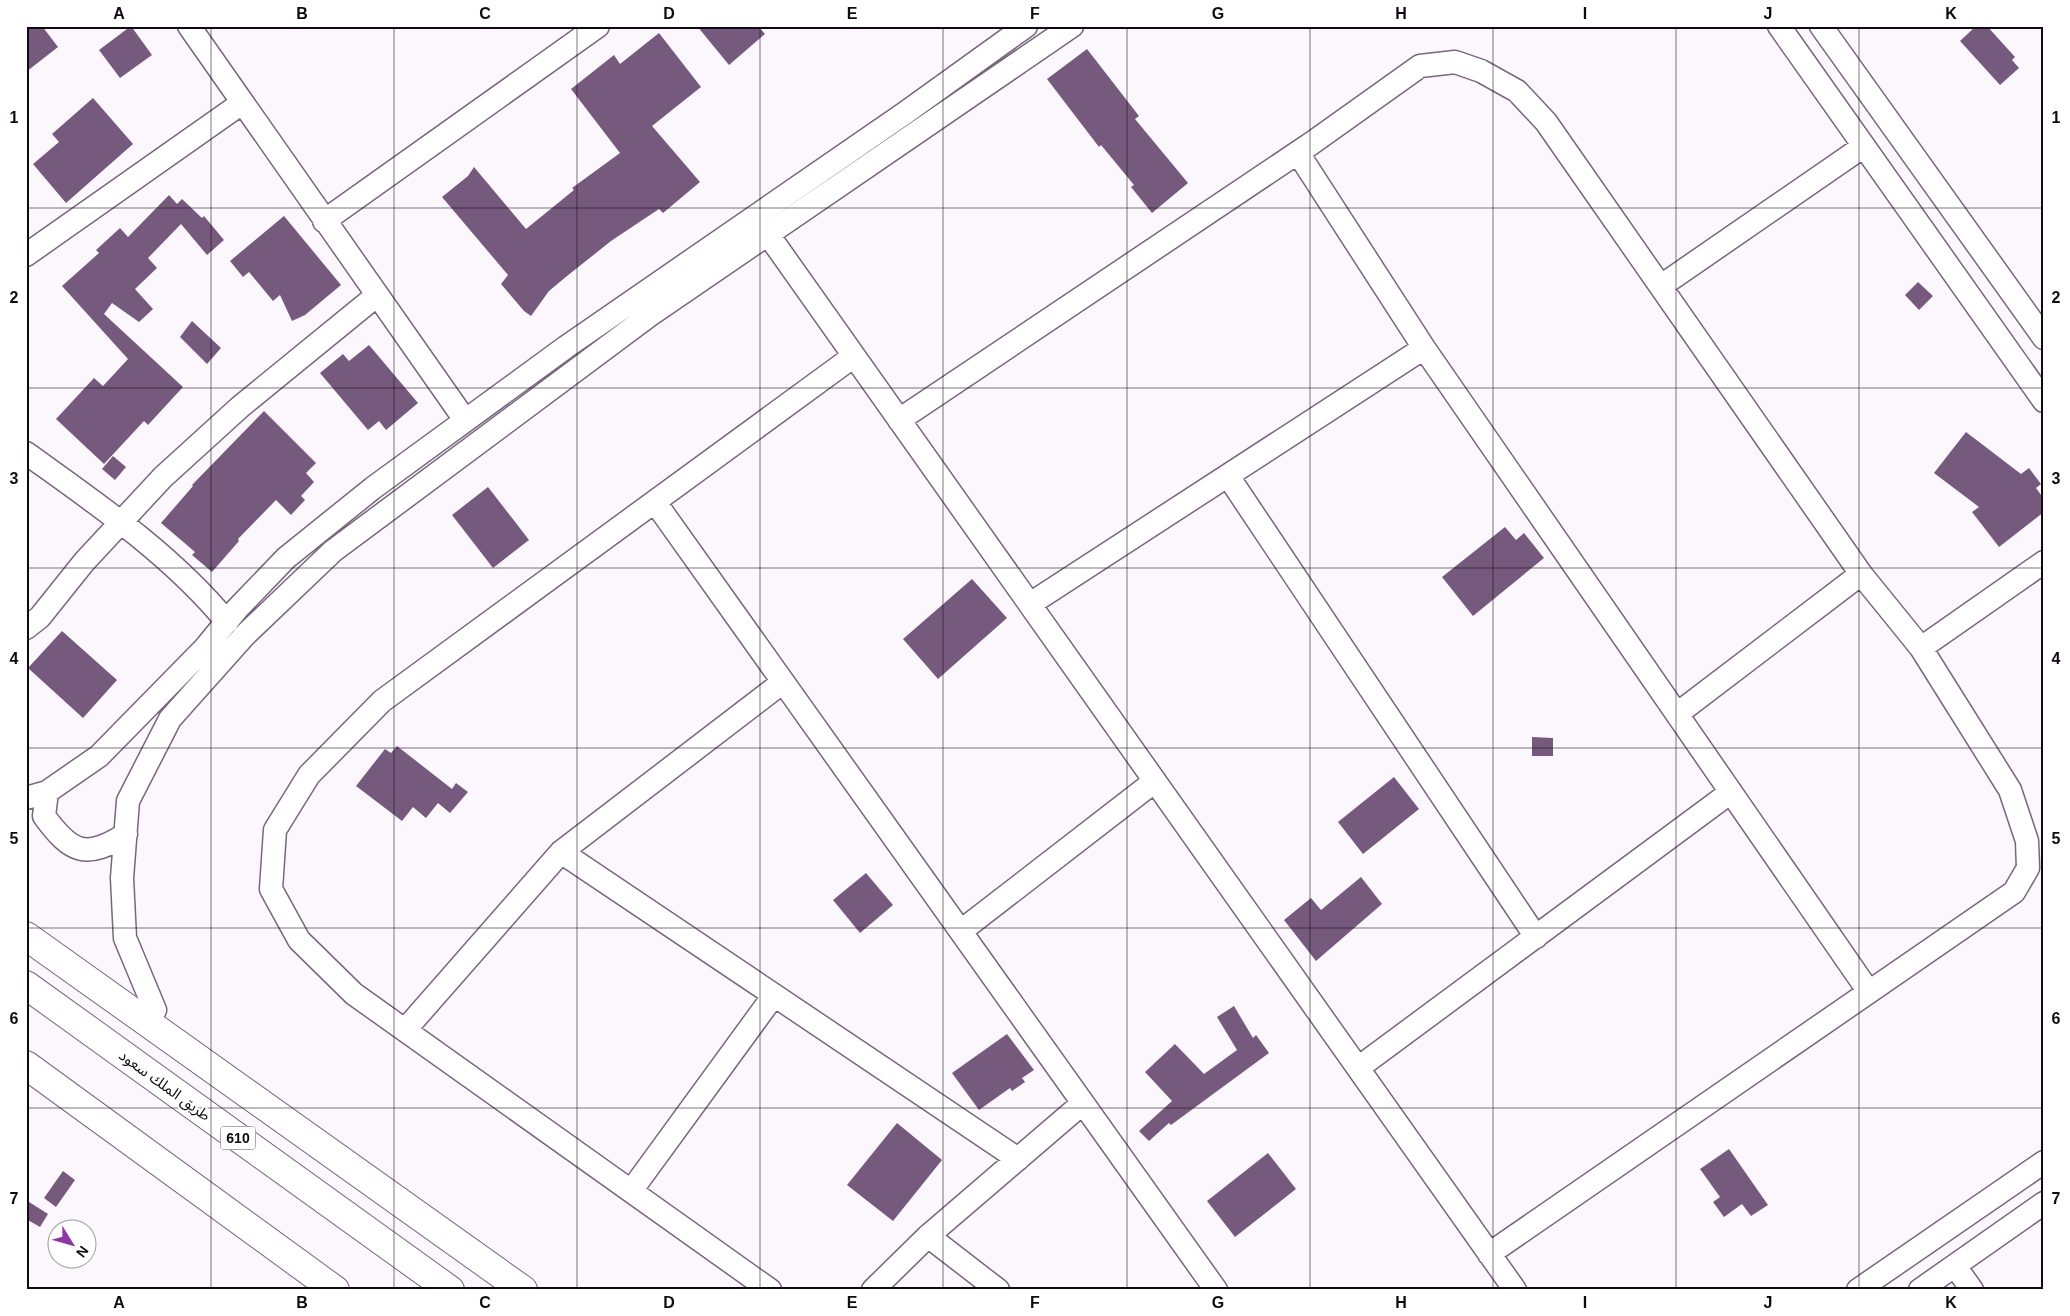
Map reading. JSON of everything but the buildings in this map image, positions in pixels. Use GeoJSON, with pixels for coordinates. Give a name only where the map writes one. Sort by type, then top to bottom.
{"type":"FeatureCollection","features":[{"type":"Feature","properties":{"kind":"main road"},"geometry":{"type":"LineString","coordinates":[[26,936],[523,1290]]}},
{"type":"Feature","properties":{"kind":"main road","name":"طريق الملك سعود"},"geometry":{"type":"LineString","coordinates":[[26,985],[450,1290]]}},
{"type":"Feature","properties":{"kind":"main road"},"geometry":{"type":"LineString","coordinates":[[26,1065],[335,1290]]}},
{"type":"Feature","properties":{"kind":"street"},"geometry":{"type":"LineString","coordinates":[[189,26],[376,296],[466,420]]}},
{"type":"Feature","properties":{"kind":"street"},"geometry":{"type":"LineString","coordinates":[[324,221],[598,26]]}},
{"type":"Feature","properties":{"kind":"street"},"geometry":{"type":"LineString","coordinates":[[126,834],[108,845],[95,850],[79,848],[60,838],[44,816],[37,795],[99,756],[205,648],[286,558],[373,488],[466,420],[1026,26]]}},
{"type":"Feature","properties":{"kind":"street"},"geometry":{"type":"LineString","coordinates":[[155,1010],[125,938],[122,878],[128,801],[170,718],[245,635],[333,550],[650,315],[767,233],[1072,26]]}},
{"type":"Feature","properties":{"kind":"street"},"geometry":{"type":"LineString","coordinates":[[1779,26],[2044,401]]}},
{"type":"Feature","properties":{"kind":"street"},"geometry":{"type":"LineString","coordinates":[[1821,26],[2044,338]]}},
{"type":"Feature","properties":{"kind":"street"},"geometry":{"type":"LineString","coordinates":[[899,420],[1298,152],[1420,66],[1455,62],[1481,71],[1517,91],[1546,122],[1861,574],[1921,648],[2010,790],[2027,842],[2028,868],[2014,892],[1490,1254]]}},
{"type":"Feature","properties":{"kind":"street"},"geometry":{"type":"LineString","coordinates":[[29,248],[242,103]]}},
{"type":"Feature","properties":{"kind":"street"},"geometry":{"type":"LineString","coordinates":[[1661,286],[1864,146]]}},
{"type":"Feature","properties":{"kind":"street"},"geometry":{"type":"LineString","coordinates":[[1298,152],[1424,348],[1869,992]]}},
{"type":"Feature","properties":{"kind":"street"},"geometry":{"type":"LineString","coordinates":[[767,233],[1515,1290]]}},
{"type":"Feature","properties":{"kind":"street"},"geometry":{"type":"LineString","coordinates":[[26,628],[40,617],[84,562],[163,477],[240,408],[376,296]]}},
{"type":"Feature","properties":{"kind":"street"},"geometry":{"type":"LineString","coordinates":[[1030,604],[1424,348]]}},
{"type":"Feature","properties":{"kind":"street"},"geometry":{"type":"LineString","coordinates":[[770,1290],[354,994],[299,940],[271,889],[275,830],[308,774],[382,701],[854,356]]}},
{"type":"Feature","properties":{"kind":"street"},"geometry":{"type":"LineString","coordinates":[[26,453],[122,521],[206,596],[227,622]]}},
{"type":"Feature","properties":{"kind":"street"},"geometry":{"type":"LineString","coordinates":[[1228,476],[1536,937]]}},
{"type":"Feature","properties":{"kind":"street"},"geometry":{"type":"LineString","coordinates":[[654,502],[1216,1290]]}},
{"type":"Feature","properties":{"kind":"street"},"geometry":{"type":"LineString","coordinates":[[1921,648],[2044,562]]}},
{"type":"Feature","properties":{"kind":"street"},"geometry":{"type":"LineString","coordinates":[[1677,714],[1861,574]]}},
{"type":"Feature","properties":{"kind":"street"},"geometry":{"type":"LineString","coordinates":[[405,1030],[561,852],[783,682]]}},
{"type":"Feature","properties":{"kind":"street"},"geometry":{"type":"LineString","coordinates":[[961,932],[1155,781]]}},
{"type":"Feature","properties":{"kind":"street"},"geometry":{"type":"LineString","coordinates":[[1358,1068],[1731,792]]}},
{"type":"Feature","properties":{"kind":"street"},"geometry":{"type":"LineString","coordinates":[[561,852],[1018,1159]]}},
{"type":"Feature","properties":{"kind":"street"},"geometry":{"type":"LineString","coordinates":[[631,1191],[774,995]]}},
{"type":"Feature","properties":{"kind":"street"},"geometry":{"type":"LineString","coordinates":[[873,1290],[928,1236],[1083,1103]]}},
{"type":"Feature","properties":{"kind":"street"},"geometry":{"type":"LineString","coordinates":[[1858,1290],[2044,1162]]}},
{"type":"Feature","properties":{"kind":"street"},"geometry":{"type":"LineString","coordinates":[[1920,1290],[2044,1203]]}},
{"type":"Feature","properties":{"kind":"street"},"geometry":{"type":"LineString","coordinates":[[928,1236],[998,1290]]}},
{"type":"Feature","properties":{"kind":"street"},"geometry":{"type":"LineString","coordinates":[[1955,1266],[1972,1290]]}}]}
